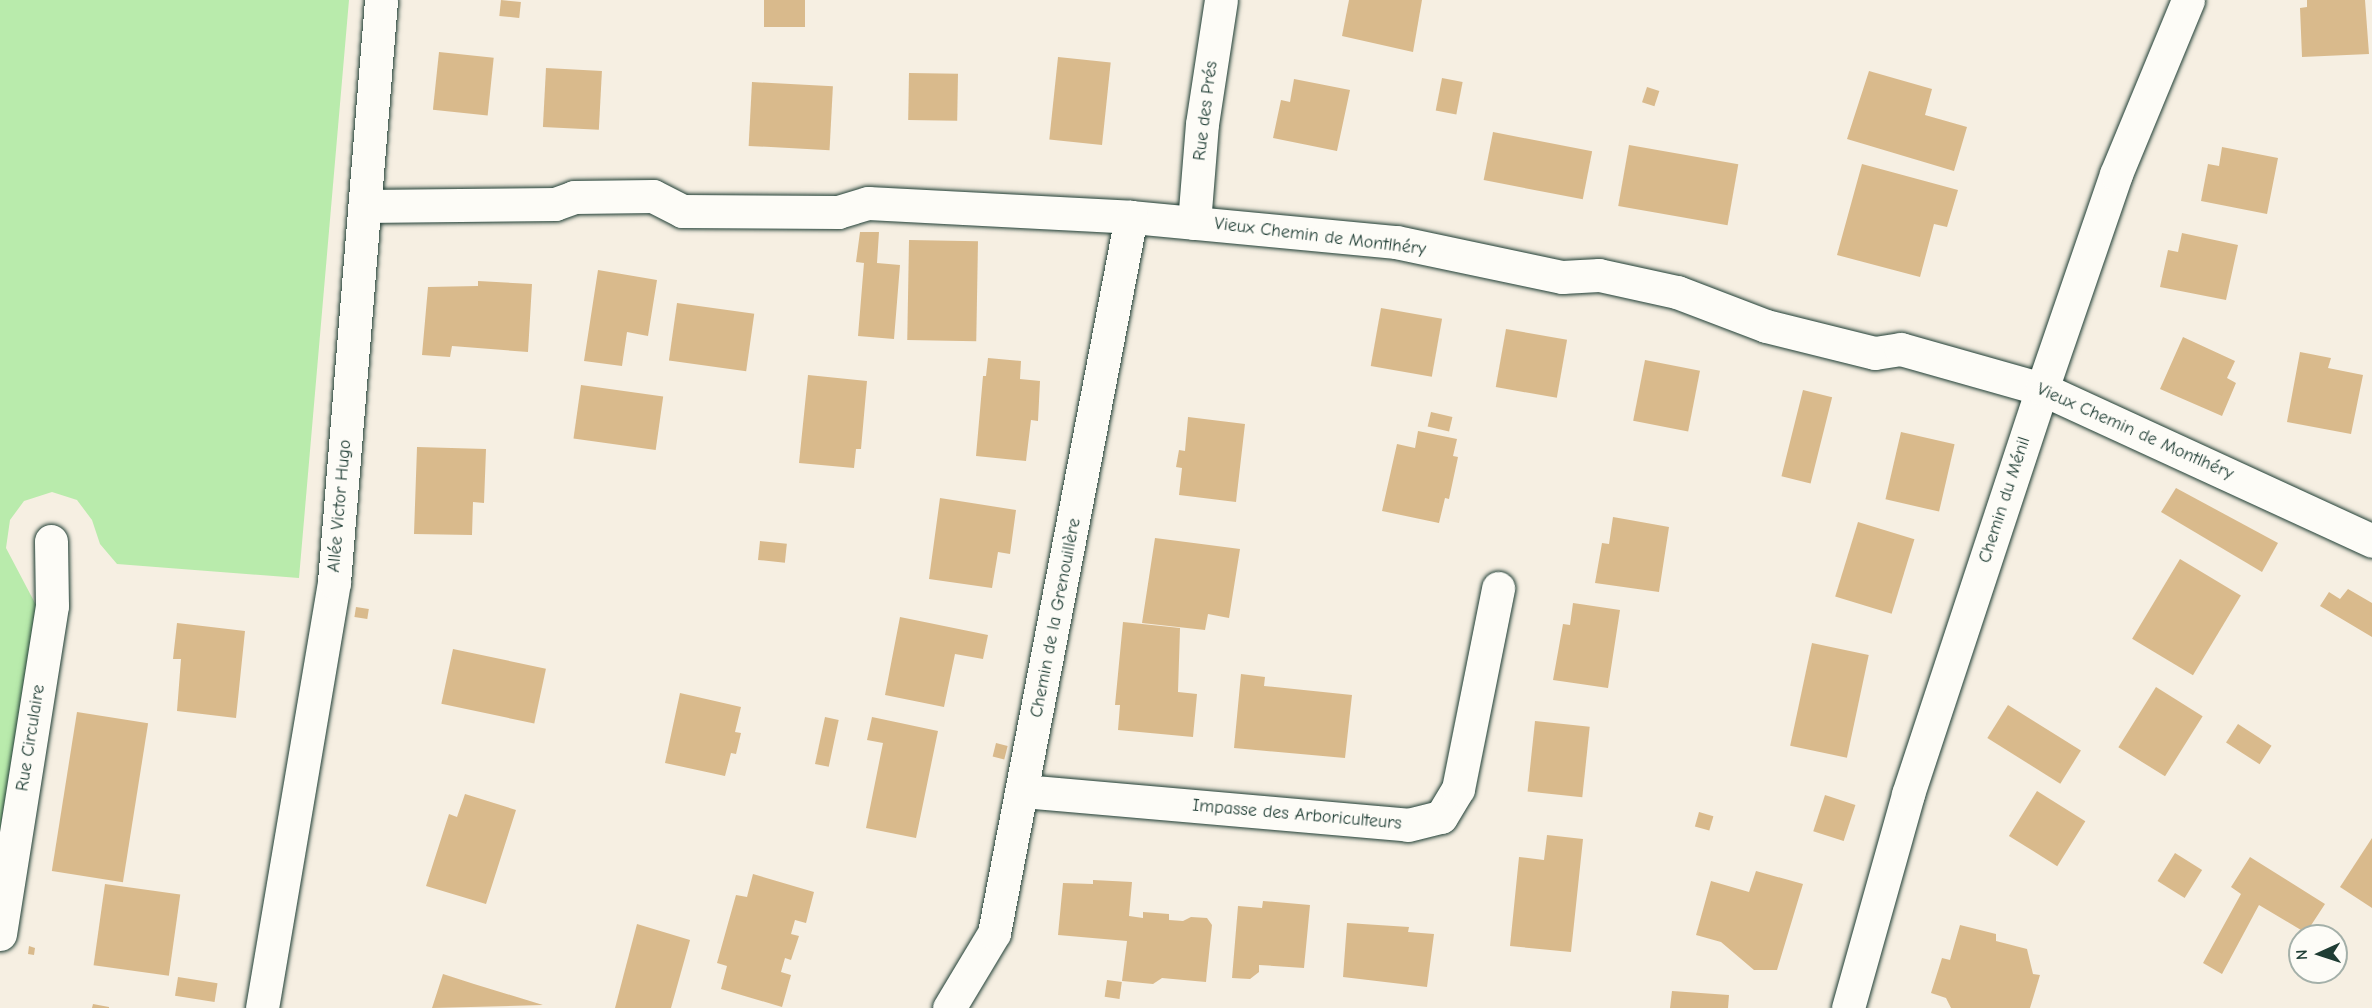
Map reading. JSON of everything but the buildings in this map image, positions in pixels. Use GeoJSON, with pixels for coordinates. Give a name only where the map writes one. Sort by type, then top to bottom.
{"type":"FeatureCollection","features":[{"type":"Feature","properties":{"kind":"street","name":"Allée Victor Hugo"},"geometry":{"type":"LineString","coordinates":[[262,1008],[334,582],[381,0]]}},
{"type":"Feature","properties":{"kind":"street","name":"Rue des Prés"},"geometry":{"type":"LineString","coordinates":[[1194,223],[1202,124],[1221,0]]}},
{"type":"Feature","properties":{"kind":"street","name":"Chemin du Ménil"},"geometry":{"type":"LineString","coordinates":[[1848,1008],[1908,794],[2042,389],[2116,174],[2188,0]]}},
{"type":"Feature","properties":{"kind":"street","name":"Vieux Chemin de Montlhéry"},"geometry":{"type":"LineString","coordinates":[[365,207],[555,204],[574,196],[653,196],[682,211],[838,212],[868,203],[1131,217],[1396,242],[1562,277],[1599,275],[1677,292],[1777,329],[1875,353],[1901,349],[2042,389],[2372,541]]}},
{"type":"Feature","properties":{"kind":"street","name":"Chemin de la Grenouillère"},"geometry":{"type":"LineString","coordinates":[[950,1008],[994,933],[1131,217]]}},
{"type":"Feature","properties":{"kind":"street","name":"Rue Circulaire"},"geometry":{"type":"LineString","coordinates":[[0,934],[52,606],[51,541]]}},
{"type":"Feature","properties":{"kind":"street","name":"Impasse des Arboriculteurs"},"geometry":{"type":"LineString","coordinates":[[1023,791],[1408,825],[1441,817],[1458,789],[1498,588]]}},
{"type":"Feature","properties":{"kind":"green space"},"geometry":{"type":"Polygon","coordinates":[[[0,0],[349,0],[299,578],[117,564],[100,544],[92,520],[77,500],[52,492],[24,501],[10,520],[6,548],[36,605],[0,831],[0,0]]]}}]}
